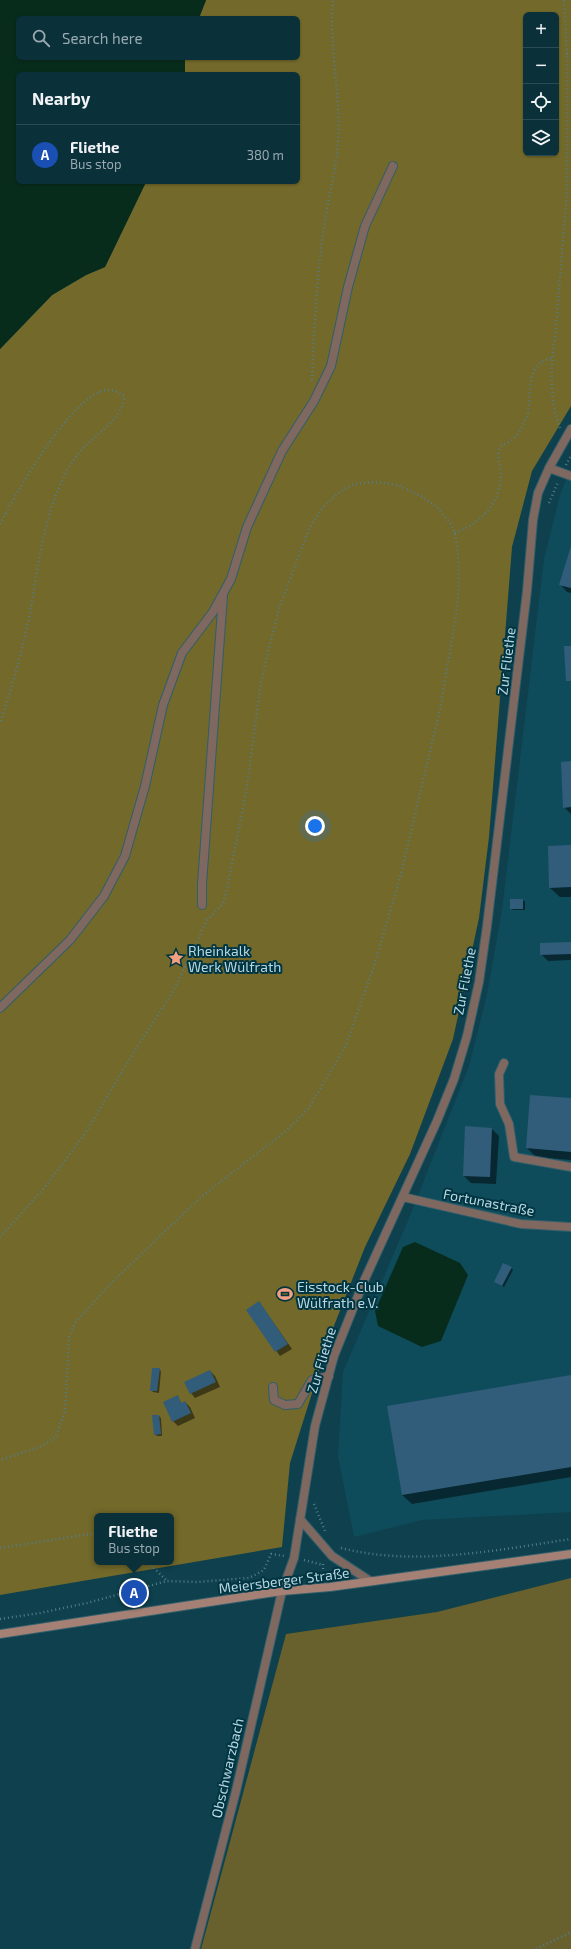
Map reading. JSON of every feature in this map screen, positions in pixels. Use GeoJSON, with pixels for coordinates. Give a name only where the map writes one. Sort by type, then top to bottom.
{"type":"FeatureCollection","features":[{"type":"Feature","properties":{"kind":"main road","name":"Meiersberger Straße"},"geometry":{"type":"LineString","coordinates":[[0,1634],[282,1591],[370,1581],[571,1554]]}},
{"type":"Feature","properties":{"kind":"street"},"geometry":{"type":"LineString","coordinates":[[0,1008],[70,940],[104,896],[125,856],[145,786],[163,705],[182,653],[213,612],[223,593],[230,579],[247,527],[282,451],[314,401],[331,366],[348,287],[365,226],[393,166]]}},
{"type":"Feature","properties":{"kind":"street","name":"Zur Fliethe"},"geometry":{"type":"LineString","coordinates":[[282,1591],[294,1558],[315,1426],[329,1376],[348,1318],[403,1197],[454,1079],[467,1036],[479,982],[487,926],[526,607],[533,520],[538,494],[549,468],[571,429]]}},
{"type":"Feature","properties":{"kind":"street"},"geometry":{"type":"LineString","coordinates":[[549,468],[571,476]]}},
{"type":"Feature","properties":{"kind":"street"},"geometry":{"type":"LineString","coordinates":[[202,905],[202,884],[223,593]]}},
{"type":"Feature","properties":{"kind":"street"},"geometry":{"type":"LineString","coordinates":[[504,1063],[499,1074],[500,1104],[509,1124],[514,1157],[571,1167]]}},
{"type":"Feature","properties":{"kind":"street","name":"Fortunastraße"},"geometry":{"type":"LineString","coordinates":[[403,1197],[521,1224],[571,1227]]}},
{"type":"Feature","properties":{"kind":"street"},"geometry":{"type":"LineString","coordinates":[[273,1387],[274,1400],[285,1405],[298,1404],[312,1380],[329,1376]]}},
{"type":"Feature","properties":{"kind":"street"},"geometry":{"type":"LineString","coordinates":[[300,1519],[332,1556],[370,1581]]}},
{"type":"Feature","properties":{"kind":"street","name":"Obschwarzbach"},"geometry":{"type":"LineString","coordinates":[[195,1949],[236,1791],[282,1591]]}},
{"type":"Feature","properties":{"kind":"path"},"geometry":{"type":"LineString","coordinates":[[312,384],[317,285],[338,142],[338,105],[332,27],[333,0]]}},
{"type":"Feature","properties":{"kind":"path"},"geometry":{"type":"LineString","coordinates":[[564,0],[567,192],[555,339],[551,358],[555,416],[564,439]]}},
{"type":"Feature","properties":{"kind":"path"},"geometry":{"type":"LineString","coordinates":[[566,54],[571,54]]}},
{"type":"Feature","properties":{"kind":"path"},"geometry":{"type":"LineString","coordinates":[[455,533],[470,528],[485,515],[496,500],[501,471],[498,456],[500,449],[503,444],[512,441],[520,430],[528,410],[531,379],[540,364],[551,358]]}},
{"type":"Feature","properties":{"kind":"path"},"geometry":{"type":"LineString","coordinates":[[0,524],[40,456],[76,410],[93,396],[107,390],[116,391],[124,396],[124,403],[107,427],[80,452],[72,462],[60,484],[47,524],[17,675],[0,724]]}},
{"type":"Feature","properties":{"kind":"path"},"geometry":{"type":"LineString","coordinates":[[547,508],[571,456]]}},
{"type":"Feature","properties":{"kind":"path"},"geometry":{"type":"LineString","coordinates":[[0,1237],[45,1187],[84,1135],[137,1047],[174,990],[207,920],[223,904],[228,888],[246,792],[258,696],[269,645],[296,560],[309,529],[323,507],[338,493],[354,484],[375,482],[398,486],[421,496],[437,507],[449,521],[455,533],[458,552],[459,587],[456,616],[440,709],[400,878],[373,970],[346,1045],[308,1109],[287,1130],[201,1197],[109,1285],[75,1323],[69,1337],[65,1410],[56,1438],[40,1447],[0,1460]]}},
{"type":"Feature","properties":{"kind":"path"},"geometry":{"type":"LineString","coordinates":[[315,1497],[314,1504],[326,1533]]}},
{"type":"Feature","properties":{"kind":"path"},"geometry":{"type":"LineString","coordinates":[[0,1548],[94,1533]]}},
{"type":"Feature","properties":{"kind":"path"},"geometry":{"type":"LineString","coordinates":[[335,1543],[340,1548],[363,1554],[438,1557],[571,1539]]}},
{"type":"Feature","properties":{"kind":"path"},"geometry":{"type":"LineString","coordinates":[[0,1619],[40,1613],[87,1603],[167,1581],[197,1582],[249,1578],[264,1570],[271,1554],[323,1565],[340,1548]]}},
{"type":"Feature","properties":{"kind":"path"},"geometry":{"type":"LineString","coordinates":[[151,1565],[167,1581]]}},
{"type":"Feature","properties":{"kind":"path"},"geometry":{"type":"LineString","coordinates":[[536,1949],[571,1932]]}},
{"type":"Feature","properties":{"kind":"shaded area"},"geometry":{"type":"Polygon","coordinates":[[[0,0],[206,0],[200,16],[16,16],[16,60],[185,60],[185,72],[16,72],[16,184],[145,184],[105,267],[86,275],[52,295],[0,349],[0,0]]]}},
{"type":"Feature","properties":{"kind":"shaded area"},"geometry":{"type":"Polygon","coordinates":[[[206,0],[571,0],[571,406],[532,471],[512,547],[489,837],[479,918],[453,1039],[410,1154],[365,1247],[330,1336],[290,1463],[282,1547],[0,1595],[0,349],[52,295],[86,275],[105,267],[145,184],[300,184],[300,72],[185,72],[185,60],[300,60],[300,16],[200,16],[206,0]]]}},
{"type":"Feature","properties":{"kind":"shaded area"},"geometry":{"type":"Polygon","coordinates":[[[571,468],[571,1512],[422,1520],[354,1537],[338,1456],[343,1372],[409,1218],[469,1066],[487,994],[502,910],[544,559],[560,495],[571,468]]]}},
{"type":"Feature","properties":{"kind":"shaded area"},"geometry":{"type":"Polygon","coordinates":[[[415,1242],[460,1263],[468,1275],[441,1341],[422,1347],[378,1326],[375,1311],[403,1247],[415,1242]]]}},
{"type":"Feature","properties":{"kind":"shaded area"},"geometry":{"type":"Polygon","coordinates":[[[571,1578],[571,1949],[201,1949],[286,1634],[437,1612],[571,1578]]]}},
{"type":"Feature","properties":{"kind":"building"},"geometry":{"type":"Polygon","coordinates":[[[571,546],[571,588],[559,585],[571,546]]]}},
{"type":"Feature","properties":{"kind":"building"},"geometry":{"type":"Polygon","coordinates":[[[564,646],[571,646],[571,681],[566,681],[564,646]]]}},
{"type":"Feature","properties":{"kind":"building"},"geometry":{"type":"Polygon","coordinates":[[[571,761],[571,807],[563,808],[561,762],[571,761]]]}},
{"type":"Feature","properties":{"kind":"building"},"geometry":{"type":"Polygon","coordinates":[[[571,845],[571,887],[549,888],[548,846],[571,845]]]}},
{"type":"Feature","properties":{"kind":"building"},"geometry":{"type":"Polygon","coordinates":[[[510,899],[523,899],[523,909],[510,909],[510,899]]]}},
{"type":"Feature","properties":{"kind":"building"},"geometry":{"type":"Polygon","coordinates":[[[571,942],[571,954],[540,955],[540,943],[571,942]]]}},
{"type":"Feature","properties":{"kind":"building"},"geometry":{"type":"Polygon","coordinates":[[[530,1095],[571,1098],[571,1152],[526,1148],[530,1095]]]}},
{"type":"Feature","properties":{"kind":"building"},"geometry":{"type":"Polygon","coordinates":[[[465,1126],[492,1128],[490,1177],[463,1176],[465,1126]]]}},
{"type":"Feature","properties":{"kind":"building"},"geometry":{"type":"Polygon","coordinates":[[[503,1263],[512,1267],[502,1286],[494,1282],[503,1263]]]}},
{"type":"Feature","properties":{"kind":"building"},"geometry":{"type":"Polygon","coordinates":[[[259,1301],[288,1344],[275,1352],[246,1310],[259,1301]]]}},
{"type":"Feature","properties":{"kind":"building"},"geometry":{"type":"Polygon","coordinates":[[[152,1368],[160,1368],[157,1391],[150,1391],[152,1368]]]}},
{"type":"Feature","properties":{"kind":"building"},"geometry":{"type":"Polygon","coordinates":[[[210,1370],[216,1382],[190,1394],[184,1382],[210,1370]]]}},
{"type":"Feature","properties":{"kind":"building"},"geometry":{"type":"Polygon","coordinates":[[[571,1375],[571,1467],[402,1495],[387,1406],[571,1375]]]}},
{"type":"Feature","properties":{"kind":"building"},"geometry":{"type":"Polygon","coordinates":[[[178,1395],[181,1403],[185,1401],[191,1413],[172,1422],[163,1402],[178,1395]]]}},
{"type":"Feature","properties":{"kind":"building"},"geometry":{"type":"Polygon","coordinates":[[[152,1415],[159,1415],[161,1434],[154,1435],[152,1415]]]}},
{"type":"Feature","properties":{"kind":"place","name":"Rheinkalk Werk Wülfrath"},"geometry":{"type":"Point","coordinates":[176,958]}},
{"type":"Feature","properties":{"kind":"place","name":"Eisstock-Club Wülfrath e.V."},"geometry":{"type":"Point","coordinates":[285,1294]}},
{"type":"Feature","properties":{"kind":"place","name":"Fliethe"},"geometry":{"type":"Point","coordinates":[134,1593]}}]}
